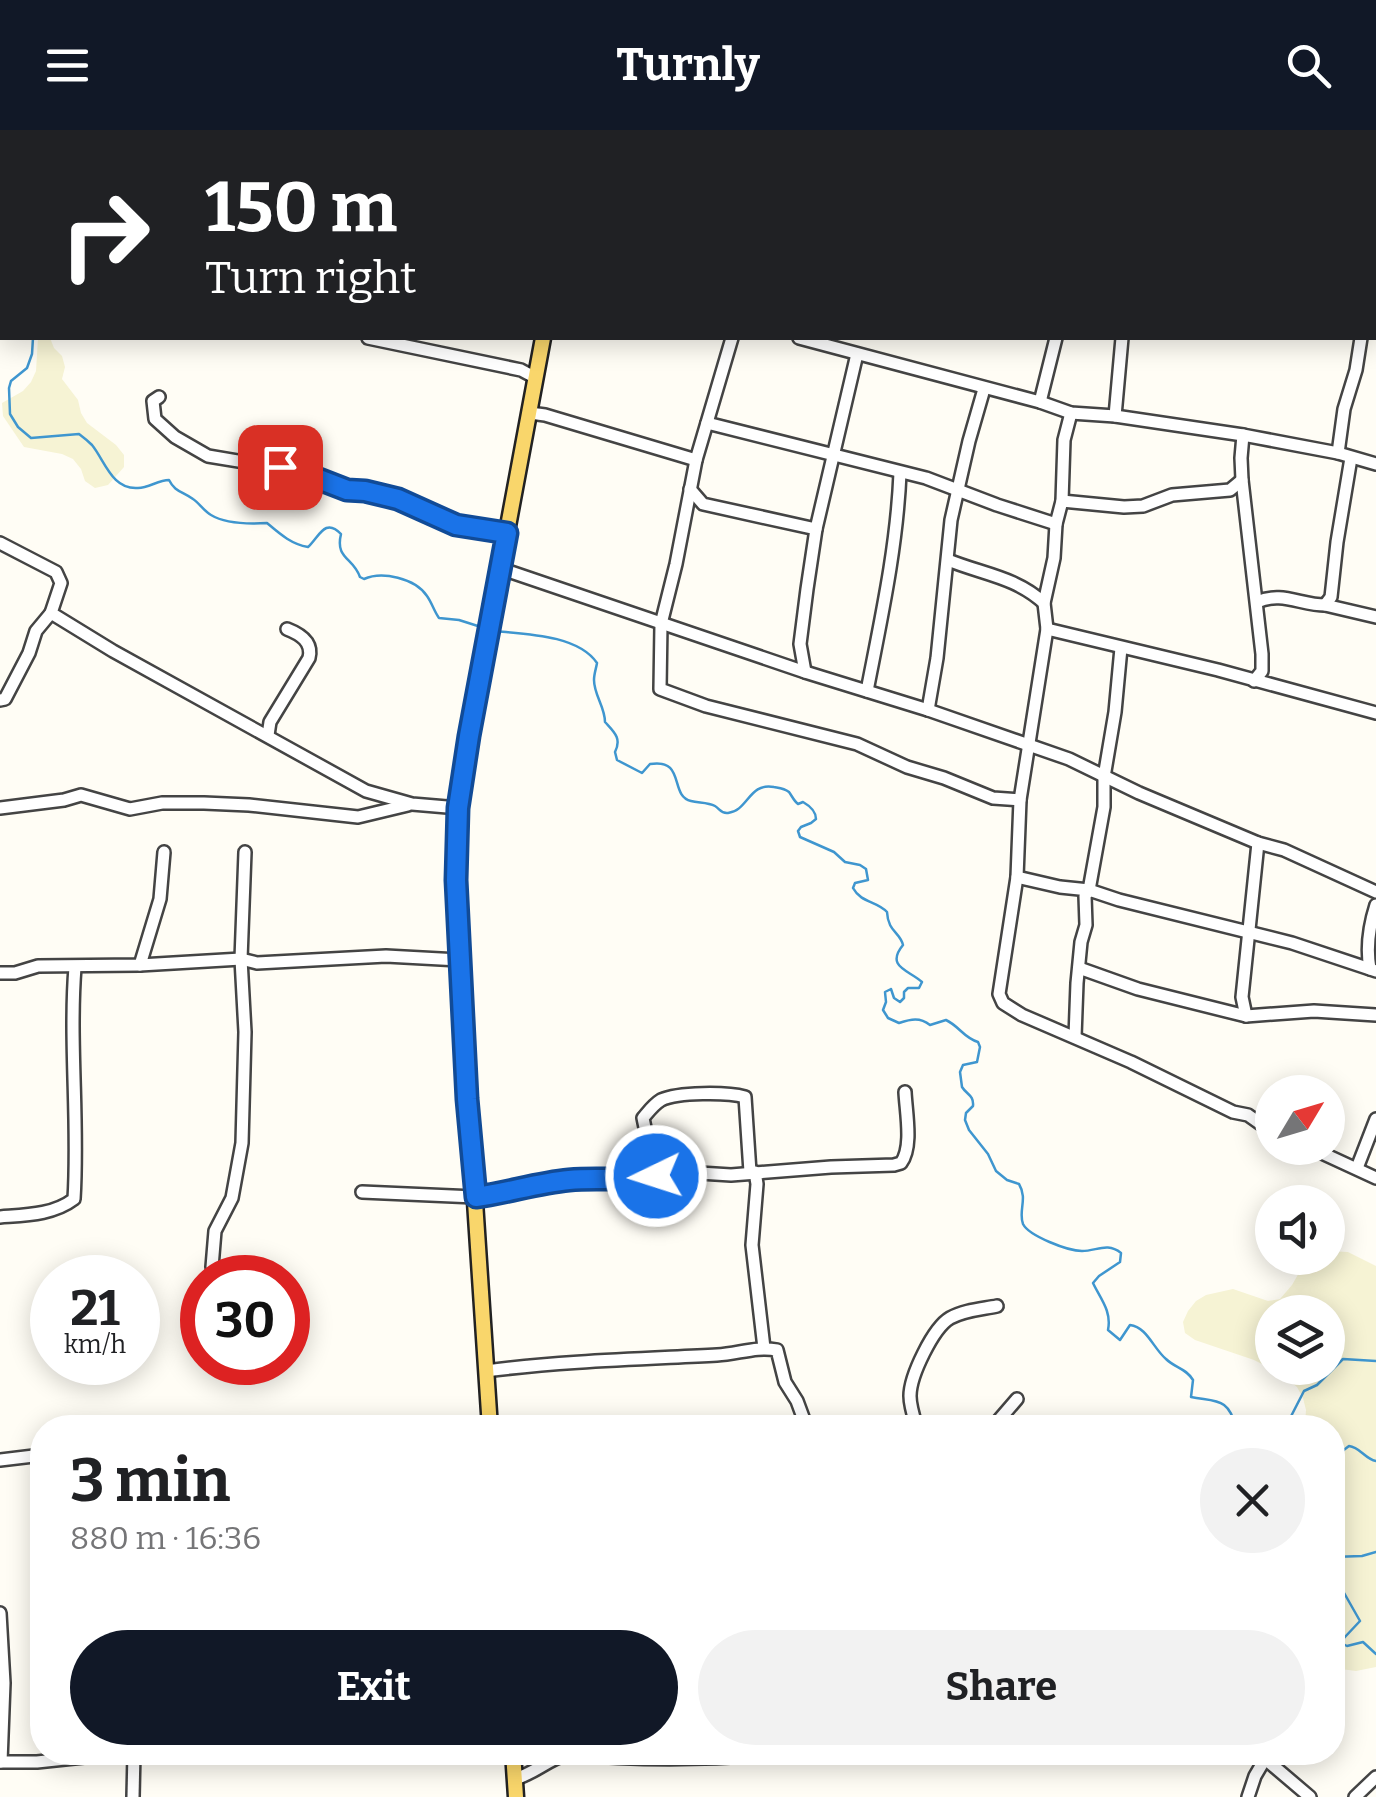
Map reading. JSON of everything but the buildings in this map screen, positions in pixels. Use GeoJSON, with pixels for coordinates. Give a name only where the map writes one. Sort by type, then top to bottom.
{"type":"FeatureCollection","features":[{"type":"Feature","properties":{"kind":"main road"},"geometry":{"type":"LineString","coordinates":[[489,1415],[459,960],[458,808],[543,340]]}},
{"type":"Feature","properties":{"kind":"main road"},"geometry":{"type":"LineString","coordinates":[[514,1765],[516,1797]]}},
{"type":"Feature","properties":{"kind":"street"},"geometry":{"type":"LineString","coordinates":[[378,340],[521,370],[536,378]]}},
{"type":"Feature","properties":{"kind":"street"},"geometry":{"type":"LineString","coordinates":[[731,340],[696,460],[661,624],[660,689],[706,706],[856,744],[993,798],[1020,800]]}},
{"type":"Feature","properties":{"kind":"street"},"geometry":{"type":"LineString","coordinates":[[807,340],[1071,413],[1243,435],[1376,464]]}},
{"type":"Feature","properties":{"kind":"street"},"geometry":{"type":"LineString","coordinates":[[1040,402],[1056,340]]}},
{"type":"Feature","properties":{"kind":"street"},"geometry":{"type":"LineString","coordinates":[[1115,416],[1122,340]]}},
{"type":"Feature","properties":{"kind":"street"},"geometry":{"type":"LineString","coordinates":[[1338,453],[1361,340]]}},
{"type":"Feature","properties":{"kind":"street"},"geometry":{"type":"LineString","coordinates":[[806,672],[800,644],[816,530],[857,354]]}},
{"type":"Feature","properties":{"kind":"street"},"geometry":{"type":"LineString","coordinates":[[928,710],[957,489],[984,389]]}},
{"type":"Feature","properties":{"kind":"street"},"geometry":{"type":"LineString","coordinates":[[159,397],[153,401],[156,420],[174,437],[208,456],[298,471],[347,490],[398,499],[456,525],[507,533]]}},
{"type":"Feature","properties":{"kind":"street"},"geometry":{"type":"LineString","coordinates":[[530,413],[696,460]]}},
{"type":"Feature","properties":{"kind":"street"},"geometry":{"type":"LineString","coordinates":[[1071,413],[1064,440],[1062,501],[1044,602],[1047,629],[1020,800],[1017,876],[999,994],[1003,1003],[1022,1015],[1255,1120]]}},
{"type":"Feature","properties":{"kind":"street"},"geometry":{"type":"LineString","coordinates":[[706,423],[926,478],[1056,524]]}},
{"type":"Feature","properties":{"kind":"street"},"geometry":{"type":"LineString","coordinates":[[1243,435],[1242,480],[1262,654],[1262,671],[1254,681]]}},
{"type":"Feature","properties":{"kind":"street"},"geometry":{"type":"LineString","coordinates":[[1325,605],[1331,597],[1336,542],[1352,458]]}},
{"type":"Feature","properties":{"kind":"street"},"geometry":{"type":"LineString","coordinates":[[867,692],[889,576],[900,472]]}},
{"type":"Feature","properties":{"kind":"street"},"geometry":{"type":"LineString","coordinates":[[1062,501],[1143,506],[1172,495],[1230,490],[1242,480]]}},
{"type":"Feature","properties":{"kind":"street"},"geometry":{"type":"LineString","coordinates":[[690,490],[703,504],[816,530]]}},
{"type":"Feature","properties":{"kind":"street"},"geometry":{"type":"LineString","coordinates":[[0,700],[5,699],[36,632],[51,613],[61,583],[56,572],[1,545]]}},
{"type":"Feature","properties":{"kind":"street"},"geometry":{"type":"LineString","coordinates":[[948,560],[1016,582],[1044,602]]}},
{"type":"Feature","properties":{"kind":"street"},"geometry":{"type":"LineString","coordinates":[[499,568],[1068,759],[1376,892]]}},
{"type":"Feature","properties":{"kind":"street"},"geometry":{"type":"LineString","coordinates":[[1257,602],[1287,597],[1376,617]]}},
{"type":"Feature","properties":{"kind":"street"},"geometry":{"type":"LineString","coordinates":[[51,613],[366,791],[412,804],[458,808]]}},
{"type":"Feature","properties":{"kind":"street"},"geometry":{"type":"LineString","coordinates":[[268,735],[270,722],[311,650],[296,632],[287,629]]}},
{"type":"Feature","properties":{"kind":"street"},"geometry":{"type":"LineString","coordinates":[[1047,629],[1376,713]]}},
{"type":"Feature","properties":{"kind":"street"},"geometry":{"type":"LineString","coordinates":[[1075,1037],[1081,942],[1086,925],[1084,896],[1089,890],[1104,807],[1104,777],[1121,648]]}},
{"type":"Feature","properties":{"kind":"street"},"geometry":{"type":"LineString","coordinates":[[0,808],[81,795],[130,809],[162,803],[219,803],[358,817],[412,804]]}},
{"type":"Feature","properties":{"kind":"street"},"geometry":{"type":"LineString","coordinates":[[1246,1016],[1242,997],[1258,842]]}},
{"type":"Feature","properties":{"kind":"street"},"geometry":{"type":"LineString","coordinates":[[140,965],[160,898],[164,852]]}},
{"type":"Feature","properties":{"kind":"street"},"geometry":{"type":"LineString","coordinates":[[213,1255],[216,1230],[232,1198],[242,1143],[245,852]]}},
{"type":"Feature","properties":{"kind":"street"},"geometry":{"type":"LineString","coordinates":[[1017,876],[1089,890],[1292,943],[1373,970]]}},
{"type":"Feature","properties":{"kind":"street"},"geometry":{"type":"LineString","coordinates":[[1373,970],[1367,953],[1376,905]]}},
{"type":"Feature","properties":{"kind":"street"},"geometry":{"type":"LineString","coordinates":[[0,973],[38,966],[241,959],[257,963],[386,956],[459,960]]}},
{"type":"Feature","properties":{"kind":"street"},"geometry":{"type":"LineString","coordinates":[[0,1217],[37,1214],[74,1200],[72,1000],[76,967]]}},
{"type":"Feature","properties":{"kind":"street"},"geometry":{"type":"LineString","coordinates":[[1079,968],[1138,990],[1246,1016],[1376,1014]]}},
{"type":"Feature","properties":{"kind":"street"},"geometry":{"type":"LineString","coordinates":[[362,1192],[476,1197],[533,1184],[597,1178],[634,1180],[668,1171],[730,1174],[902,1164],[907,1156],[908,1138],[905,1092]]}},
{"type":"Feature","properties":{"kind":"street"},"geometry":{"type":"LineString","coordinates":[[656,1176],[643,1118],[653,1105],[673,1096],[733,1093],[745,1097],[756,1184],[752,1245],[764,1348]]}},
{"type":"Feature","properties":{"kind":"street"},"geometry":{"type":"LineString","coordinates":[[1357,1168],[1376,1119]]}},
{"type":"Feature","properties":{"kind":"street"},"geometry":{"type":"LineString","coordinates":[[1345,1163],[1376,1178]]}},
{"type":"Feature","properties":{"kind":"street"},"geometry":{"type":"LineString","coordinates":[[914,1415],[912,1381],[940,1326],[966,1312],[997,1306]]}},
{"type":"Feature","properties":{"kind":"street"},"geometry":{"type":"LineString","coordinates":[[486,1371],[623,1359],[720,1356],[764,1348],[778,1350],[785,1382],[802,1415]]}},
{"type":"Feature","properties":{"kind":"street"},"geometry":{"type":"LineString","coordinates":[[1003,1415],[1017,1399]]}},
{"type":"Feature","properties":{"kind":"street"},"geometry":{"type":"LineString","coordinates":[[0,1460],[30,1456]]}},
{"type":"Feature","properties":{"kind":"street"},"geometry":{"type":"LineString","coordinates":[[0,1613],[4,1684],[0,1762],[30,1762]]}},
{"type":"Feature","properties":{"kind":"street"},"geometry":{"type":"LineString","coordinates":[[132,1765],[133,1797]]}},
{"type":"Feature","properties":{"kind":"street"},"geometry":{"type":"LineString","coordinates":[[515,1779],[542,1765]]}},
{"type":"Feature","properties":{"kind":"street"},"geometry":{"type":"LineString","coordinates":[[1248,1797],[1258,1765]]}},
{"type":"Feature","properties":{"kind":"street"},"geometry":{"type":"LineString","coordinates":[[1272,1765],[1310,1797]]}},
{"type":"Feature","properties":{"kind":"street"},"geometry":{"type":"LineString","coordinates":[[1355,1797],[1376,1776]]}},
{"type":"Feature","properties":{"kind":"shaded area"},"geometry":{"type":"Polygon","coordinates":[[[38,340],[51,340],[62,356],[62,379],[78,400],[87,423],[124,455],[124,467],[108,485],[95,488],[85,481],[73,459],[62,454],[24,447],[3,416],[2,403],[23,391],[36,371],[38,340]]]}},
{"type":"Feature","properties":{"kind":"shaded area"},"geometry":{"type":"Polygon","coordinates":[[[1345,1252],[1376,1266],[1376,1667],[1356,1671],[1345,1670],[1345,1415],[1306,1415],[1303,1398],[1294,1385],[1345,1385],[1345,1295],[1283,1295],[1298,1275],[1345,1275],[1345,1252]]]}},
{"type":"Feature","properties":{"kind":"shaded area"},"geometry":{"type":"Polygon","coordinates":[[[1233,1289],[1255,1297],[1255,1360],[1185,1333],[1183,1322],[1196,1301],[1233,1289]]]}},
{"type":"Feature","properties":{"kind":"waterway"},"geometry":{"type":"LineString","coordinates":[[33,340],[27,368],[11,381],[9,388],[10,414],[31,438],[79,434],[122,484],[142,488],[169,480],[217,518],[267,523],[302,546],[308,547],[331,527],[341,534],[340,548],[360,577],[389,576],[407,581],[422,590],[439,618],[481,627]]}},
{"type":"Feature","properties":{"kind":"waterway"},"geometry":{"type":"LineString","coordinates":[[495,631],[565,641],[588,654],[597,663],[594,685],[605,722],[617,739],[617,760],[642,773],[650,764],[669,767],[684,798],[728,813],[759,789],[778,788],[789,792],[798,804],[803,802],[812,809],[816,819],[801,827],[800,837],[866,869],[868,880],[855,883],[853,888],[860,897],[887,912],[903,945],[898,963],[922,982],[919,988],[908,988],[900,1002],[891,989],[885,992],[883,1010],[888,1018],[899,1023],[919,1020],[930,1025],[946,1020],[978,1042],[977,1062],[963,1065],[960,1072],[962,1087],[973,1102],[965,1120],[996,1171],[1019,1184],[1023,1224],[1041,1238],[1068,1248],[1106,1248],[1121,1253],[1120,1262],[1093,1283],[1107,1311],[1108,1330],[1120,1340],[1130,1325],[1141,1330],[1166,1359],[1193,1380],[1191,1397],[1214,1401],[1232,1415]]}},
{"type":"Feature","properties":{"kind":"waterway"},"geometry":{"type":"LineString","coordinates":[[1292,1415],[1304,1391],[1317,1385],[1343,1359],[1376,1361]]}},
{"type":"Feature","properties":{"kind":"waterway"},"geometry":{"type":"LineString","coordinates":[[1345,1449],[1356,1448],[1376,1461]]}},
{"type":"Feature","properties":{"kind":"waterway"},"geometry":{"type":"LineString","coordinates":[[1345,1557],[1376,1552]]}},
{"type":"Feature","properties":{"kind":"waterway"},"geometry":{"type":"LineString","coordinates":[[1345,1595],[1360,1621],[1345,1637]]}},
{"type":"Feature","properties":{"kind":"waterway"},"geometry":{"type":"LineString","coordinates":[[1345,1645],[1363,1642],[1376,1654]]}},
{"type":"Feature","properties":{"kind":"route"},"geometry":{"type":"LineString","coordinates":[[280,467],[347,490],[398,499],[456,525],[507,533],[458,808],[456,880],[476,1197],[573,1179],[634,1180],[656,1176]]}}]}
